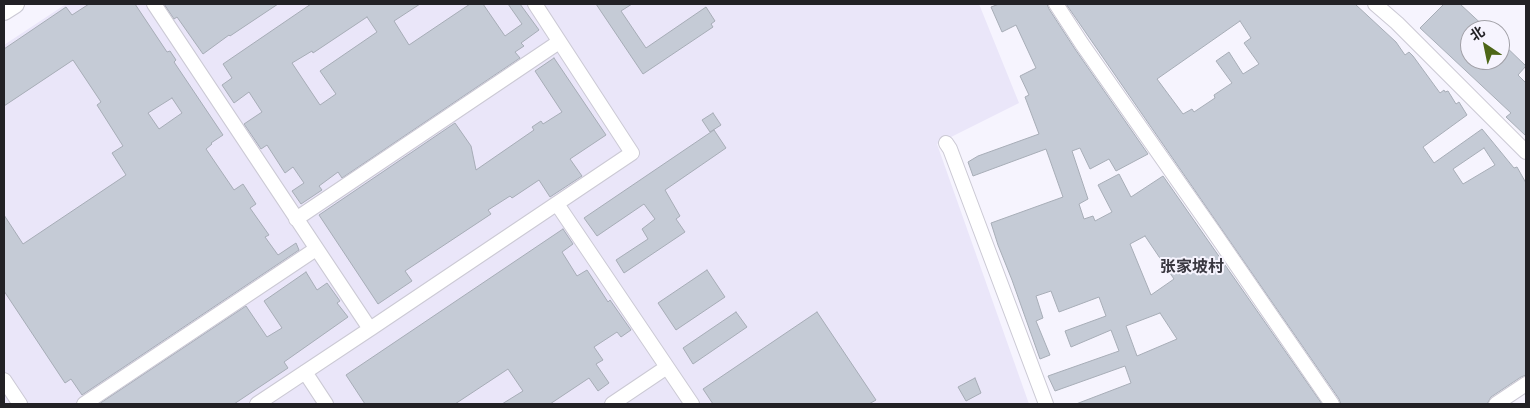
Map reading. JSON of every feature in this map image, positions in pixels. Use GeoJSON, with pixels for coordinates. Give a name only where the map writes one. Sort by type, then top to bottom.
{"type":"FeatureCollection","features":[{"type":"Feature","properties":{"kind":"main road"},"geometry":{"type":"LineString","coordinates":[[4,11],[15,4]]}},
{"type":"Feature","properties":{"kind":"street"},"geometry":{"type":"LineString","coordinates":[[154,4],[370,329]]}},
{"type":"Feature","properties":{"kind":"street"},"geometry":{"type":"LineString","coordinates":[[258,404],[632,153],[535,4]]}},
{"type":"Feature","properties":{"kind":"street"},"geometry":{"type":"LineString","coordinates":[[1056,4],[1332,404]]}},
{"type":"Feature","properties":{"kind":"street"},"geometry":{"type":"LineString","coordinates":[[1375,4],[1397,23],[1526,152]]}},
{"type":"Feature","properties":{"kind":"street"},"geometry":{"type":"LineString","coordinates":[[296,219],[560,42]]}},
{"type":"Feature","properties":{"kind":"street"},"geometry":{"type":"LineString","coordinates":[[946,143],[950,149],[1046,404]]}},
{"type":"Feature","properties":{"kind":"street"},"geometry":{"type":"LineString","coordinates":[[557,204],[692,404]]}},
{"type":"Feature","properties":{"kind":"street"},"geometry":{"type":"LineString","coordinates":[[84,404],[316,249]]}},
{"type":"Feature","properties":{"kind":"street"},"geometry":{"type":"LineString","coordinates":[[612,404],[667,367]]}},
{"type":"Feature","properties":{"kind":"street"},"geometry":{"type":"LineString","coordinates":[[305,372],[326,404]]}},
{"type":"Feature","properties":{"kind":"street"},"geometry":{"type":"LineString","coordinates":[[4,380],[20,404]]}},
{"type":"Feature","properties":{"kind":"street"},"geometry":{"type":"LineString","coordinates":[[1496,404],[1526,384]]}},
{"type":"Feature","properties":{"kind":"shaded area"},"geometry":{"type":"Polygon","coordinates":[[[66,4],[979,4],[1019,103],[937,144],[1029,404],[4,404],[4,45],[66,4]]]}},
{"type":"Feature","properties":{"kind":"building"},"geometry":{"type":"Polygon","coordinates":[[[89,4],[135,4],[167,52],[170,51],[176,60],[174,62],[223,135],[206,149],[234,190],[243,184],[256,204],[250,208],[269,235],[265,237],[278,255],[296,243],[299,250],[82,395],[71,379],[65,383],[4,291],[4,215],[23,244],[126,175],[112,153],[123,146],[97,105],[101,102],[73,60],[4,106],[4,49],[66,7],[72,15],[89,4]],[[172,98],[148,113],[159,129],[182,113],[172,98]]]}},
{"type":"Feature","properties":{"kind":"building"},"geometry":{"type":"Polygon","coordinates":[[[164,4],[278,4],[203,54],[177,17],[174,19],[164,4]]]}},
{"type":"Feature","properties":{"kind":"building"},"geometry":{"type":"Polygon","coordinates":[[[311,4],[420,4],[394,21],[409,45],[470,4],[483,4],[505,36],[522,24],[508,4],[520,4],[539,30],[521,43],[524,46],[515,52],[520,58],[342,178],[338,172],[319,186],[322,190],[301,204],[292,191],[304,183],[293,167],[285,173],[267,145],[261,149],[244,124],[262,112],[249,92],[234,103],[222,85],[232,78],[223,64],[311,4]],[[367,17],[313,53],[312,51],[292,63],[320,105],[336,94],[320,71],[377,32],[367,17]]]}},
{"type":"Feature","properties":{"kind":"building"},"geometry":{"type":"Polygon","coordinates":[[[596,4],[632,4],[621,11],[646,48],[706,7],[715,21],[711,24],[713,27],[643,74],[596,4]]]}},
{"type":"Feature","properties":{"kind":"building"},"geometry":{"type":"Polygon","coordinates":[[[999,4],[1047,4],[1075,49],[1148,154],[1116,171],[1109,159],[1090,169],[1080,148],[1072,151],[1088,199],[1079,204],[1084,219],[1093,216],[1095,221],[1112,212],[1098,185],[1119,174],[1131,197],[1163,176],[1322,404],[1076,404],[1131,383],[1125,366],[1055,391],[1048,376],[1119,351],[1111,330],[1071,347],[1065,331],[1106,316],[1099,297],[1059,312],[1051,291],[1036,296],[1043,318],[1036,321],[1050,355],[1040,359],[991,223],[1063,197],[1046,149],[973,176],[968,162],[978,156],[1039,134],[1025,97],[1029,95],[1020,76],[1036,68],[1016,25],[1002,32],[991,7],[999,4]],[[1145,236],[1130,244],[1151,295],[1174,279],[1145,236]],[[1160,313],[1126,326],[1137,356],[1177,339],[1160,313]]]}},
{"type":"Feature","properties":{"kind":"building"},"geometry":{"type":"Polygon","coordinates":[[[1066,4],[1355,4],[1396,42],[1405,55],[1409,52],[1440,93],[1444,90],[1445,92],[1448,91],[1456,104],[1459,102],[1467,115],[1423,147],[1434,163],[1482,129],[1514,168],[1517,167],[1526,183],[1526,375],[1491,397],[1487,404],[1341,404],[1066,4]],[[1240,21],[1157,79],[1183,114],[1192,109],[1194,112],[1215,98],[1214,95],[1232,83],[1216,61],[1229,52],[1243,74],[1259,64],[1244,43],[1251,38],[1240,21]],[[1484,148],[1453,169],[1463,184],[1495,165],[1484,148]]]}},
{"type":"Feature","properties":{"kind":"building"},"geometry":{"type":"Polygon","coordinates":[[[1444,4],[1460,4],[1477,20],[1460,20],[1460,65],[1420,28],[1444,4]]]}},
{"type":"Feature","properties":{"kind":"building"},"geometry":{"type":"Polygon","coordinates":[[[1510,51],[1526,66],[1518,75],[1526,83],[1526,136],[1506,117],[1511,113],[1465,70],[1510,70],[1510,51]]]}},
{"type":"Feature","properties":{"kind":"building"},"geometry":{"type":"Polygon","coordinates":[[[554,58],[606,135],[570,159],[582,176],[550,197],[539,180],[512,198],[510,196],[488,210],[491,214],[405,271],[412,281],[378,304],[319,215],[455,123],[471,146],[476,170],[534,130],[532,127],[541,121],[543,124],[562,112],[535,71],[554,58]]]}},
{"type":"Feature","properties":{"kind":"building"},"geometry":{"type":"Polygon","coordinates":[[[713,113],[721,125],[710,132],[702,120],[713,113]]]}},
{"type":"Feature","properties":{"kind":"building"},"geometry":{"type":"Polygon","coordinates":[[[714,130],[726,148],[665,190],[680,216],[676,219],[685,232],[624,273],[616,260],[648,239],[642,229],[655,219],[644,204],[597,236],[584,218],[714,130]]]}},
{"type":"Feature","properties":{"kind":"building"},"geometry":{"type":"Polygon","coordinates":[[[563,229],[573,244],[562,252],[577,276],[587,270],[608,302],[610,300],[631,330],[621,337],[617,332],[594,347],[603,360],[596,364],[609,383],[598,391],[589,378],[550,404],[502,404],[523,391],[508,369],[455,404],[365,404],[346,375],[563,229]]]}},
{"type":"Feature","properties":{"kind":"building"},"geometry":{"type":"Polygon","coordinates":[[[707,270],[725,297],[676,330],[658,303],[707,270]]]}},
{"type":"Feature","properties":{"kind":"building"},"geometry":{"type":"Polygon","coordinates":[[[306,272],[317,290],[327,283],[340,301],[337,303],[348,317],[284,362],[288,368],[234,404],[99,404],[246,306],[267,337],[282,328],[264,301],[306,272]]]}},
{"type":"Feature","properties":{"kind":"building"},"geometry":{"type":"Polygon","coordinates":[[[736,312],[747,327],[693,364],[683,348],[736,312]]]}},
{"type":"Feature","properties":{"kind":"building"},"geometry":{"type":"Polygon","coordinates":[[[817,312],[876,400],[869,404],[713,404],[703,389],[817,312]]]}},
{"type":"Feature","properties":{"kind":"building"},"geometry":{"type":"Polygon","coordinates":[[[975,378],[981,393],[966,401],[958,387],[975,378]]]}},
{"type":"Feature","properties":{"kind":"district","name":"张家坡村"},"geometry":{"type":"Point","coordinates":[1192,267]}}]}
